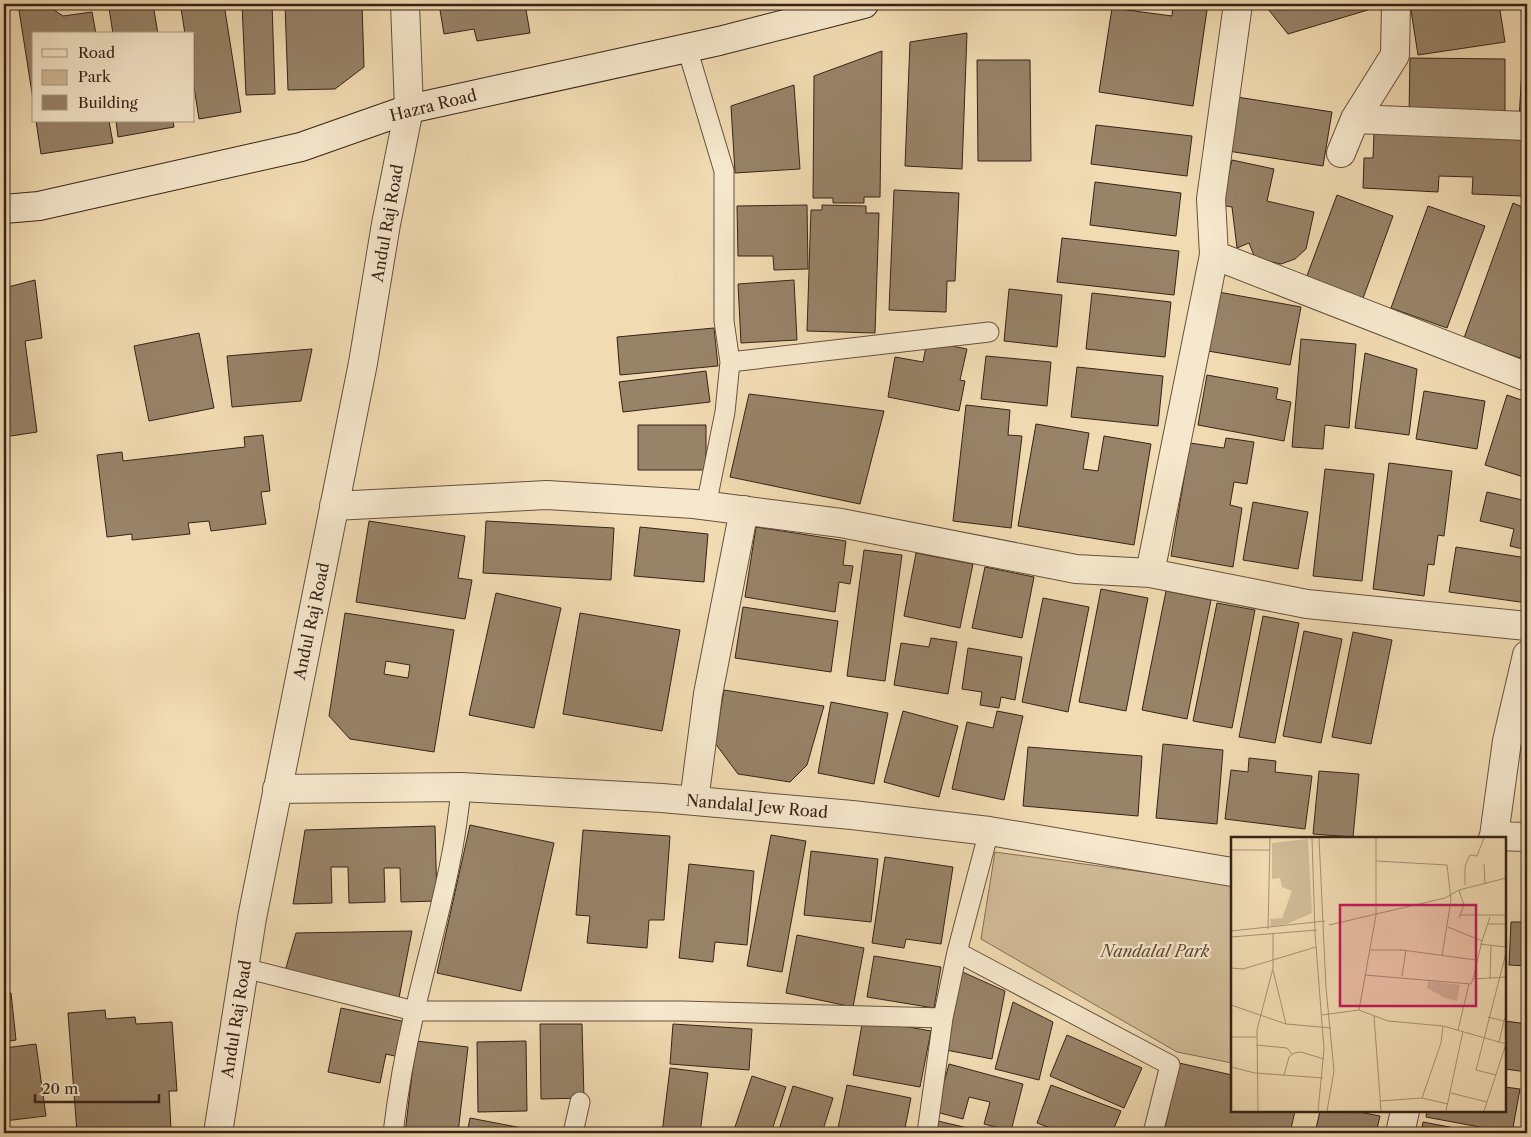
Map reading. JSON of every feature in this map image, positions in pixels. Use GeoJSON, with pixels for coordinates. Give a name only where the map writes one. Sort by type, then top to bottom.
{"type":"FeatureCollection","features":[{"type":"Feature","properties":{"kind":"street","name":"Andul Raj Road"},"geometry":{"type":"LineString","coordinates":[[218,1133],[244,968],[277,789],[363,363],[386,224],[408,109],[405,4]]}},
{"type":"Feature","properties":{"kind":"street","name":"Hazra Road"},"geometry":{"type":"LineString","coordinates":[[4,209],[39,206],[301,147],[408,109],[687,48],[864,4]]}},
{"type":"Feature","properties":{"kind":"street"},"geometry":{"type":"LineString","coordinates":[[1150,574],[1214,255],[1211,199],[1238,4]]}},
{"type":"Feature","properties":{"kind":"street"},"geometry":{"type":"LineString","coordinates":[[1341,154],[1355,119],[1395,56],[1396,4]]}},
{"type":"Feature","properties":{"kind":"street"},"geometry":{"type":"LineString","coordinates":[[1355,119],[1527,126]]}},
{"type":"Feature","properties":{"kind":"street"},"geometry":{"type":"LineString","coordinates":[[1214,255],[1527,377]]}},
{"type":"Feature","properties":{"kind":"street"},"geometry":{"type":"LineString","coordinates":[[334,506],[547,495],[706,506],[841,523],[1076,569],[1150,574],[1307,604],[1527,626]]}},
{"type":"Feature","properties":{"kind":"street"},"geometry":{"type":"LineString","coordinates":[[694,801],[708,694],[744,510]]}},
{"type":"Feature","properties":{"kind":"street"},"geometry":{"type":"LineString","coordinates":[[1527,655],[1507,741],[1493,837],[1527,837]]}},
{"type":"Feature","properties":{"kind":"street","name":"Nandalal Jew Road"},"geometry":{"type":"LineString","coordinates":[[277,789],[461,787],[694,801],[852,815],[989,831],[1231,872]]}},
{"type":"Feature","properties":{"kind":"street"},"geometry":{"type":"LineString","coordinates":[[1400,1133],[1405,1112]]}},
{"type":"Feature","properties":{"kind":"lane"},"geometry":{"type":"LineString","coordinates":[[687,48],[724,171],[724,321],[730,362],[725,412],[706,506]]}},
{"type":"Feature","properties":{"kind":"lane"},"geometry":{"type":"LineString","coordinates":[[730,362],[989,332]]}},
{"type":"Feature","properties":{"kind":"lane"},"geometry":{"type":"LineString","coordinates":[[393,1133],[398,1094],[414,1011],[439,914],[459,817],[461,787]]}},
{"type":"Feature","properties":{"kind":"lane"},"geometry":{"type":"LineString","coordinates":[[927,1133],[943,1018],[957,952],[989,831]]}},
{"type":"Feature","properties":{"kind":"lane"},"geometry":{"type":"LineString","coordinates":[[957,952],[1170,1066],[1153,1133]]}},
{"type":"Feature","properties":{"kind":"lane"},"geometry":{"type":"LineString","coordinates":[[244,968],[414,1011],[682,1011],[943,1018]]}},
{"type":"Feature","properties":{"kind":"lane"},"geometry":{"type":"LineString","coordinates":[[573,1133],[580,1102]]}},
{"type":"Feature","properties":{"kind":"green space","name":"Nandalal Park"},"geometry":{"type":"Polygon","coordinates":[[[995,852],[1231,884],[1231,1063],[1177,1052],[981,939],[995,852]]]}},
{"type":"Feature","properties":{"kind":"building"},"geometry":{"type":"Polygon","coordinates":[[[134,4],[153,4],[158,32],[113,32],[109,8],[134,4]]]}},
{"type":"Feature","properties":{"kind":"building"},"geometry":{"type":"Polygon","coordinates":[[[204,4],[224,4],[241,112],[199,119],[195,93],[195,32],[185,32],[181,8],[204,4]]]}},
{"type":"Feature","properties":{"kind":"building"},"geometry":{"type":"Polygon","coordinates":[[[242,4],[272,4],[275,94],[246,95],[242,4]]]}},
{"type":"Feature","properties":{"kind":"building"},"geometry":{"type":"Polygon","coordinates":[[[285,4],[362,4],[364,67],[335,89],[288,90],[285,4]]]}},
{"type":"Feature","properties":{"kind":"building"},"geometry":{"type":"Polygon","coordinates":[[[439,4],[525,4],[530,33],[477,41],[474,29],[444,34],[439,4]]]}},
{"type":"Feature","properties":{"kind":"building"},"geometry":{"type":"Polygon","coordinates":[[[1264,4],[1380,4],[1381,6],[1288,34],[1264,4]]]}},
{"type":"Feature","properties":{"kind":"building"},"geometry":{"type":"Polygon","coordinates":[[[1410,4],[1499,4],[1505,42],[1418,55],[1410,4]]]}},
{"type":"Feature","properties":{"kind":"building"},"geometry":{"type":"Polygon","coordinates":[[[1173,5],[1207,10],[1193,106],[1099,92],[1112,8],[1172,16],[1173,5]]]}},
{"type":"Feature","properties":{"kind":"building"},"geometry":{"type":"Polygon","coordinates":[[[48,6],[63,16],[92,12],[96,32],[32,32],[32,93],[19,10],[48,6]]]}},
{"type":"Feature","properties":{"kind":"building"},"geometry":{"type":"Polygon","coordinates":[[[967,33],[962,169],[905,166],[910,42],[967,33]]]}},
{"type":"Feature","properties":{"kind":"building"},"geometry":{"type":"Polygon","coordinates":[[[882,51],[880,197],[864,197],[864,203],[833,203],[833,198],[813,198],[814,76],[882,51]]]}},
{"type":"Feature","properties":{"kind":"building"},"geometry":{"type":"Polygon","coordinates":[[[1410,58],[1505,59],[1505,114],[1409,114],[1410,58]]]}},
{"type":"Feature","properties":{"kind":"building"},"geometry":{"type":"Polygon","coordinates":[[[977,60],[1030,60],[1031,161],[978,161],[977,60]]]}},
{"type":"Feature","properties":{"kind":"building"},"geometry":{"type":"Polygon","coordinates":[[[1522,69],[1527,69],[1527,120],[1519,119],[1522,69]]]}},
{"type":"Feature","properties":{"kind":"building"},"geometry":{"type":"Polygon","coordinates":[[[794,85],[800,169],[735,173],[731,106],[794,85]]]}},
{"type":"Feature","properties":{"kind":"building"},"geometry":{"type":"Polygon","coordinates":[[[1237,97],[1332,112],[1323,166],[1228,151],[1237,97]]]}},
{"type":"Feature","properties":{"kind":"building"},"geometry":{"type":"Polygon","coordinates":[[[36,122],[109,122],[113,143],[41,154],[36,122]]]}},
{"type":"Feature","properties":{"kind":"building"},"geometry":{"type":"Polygon","coordinates":[[[116,122],[173,122],[174,127],[118,137],[116,122]]]}},
{"type":"Feature","properties":{"kind":"building"},"geometry":{"type":"Polygon","coordinates":[[[1096,125],[1192,136],[1187,176],[1091,164],[1096,125]]]}},
{"type":"Feature","properties":{"kind":"building"},"geometry":{"type":"Polygon","coordinates":[[[1374,133],[1527,140],[1527,179],[1523,179],[1523,196],[1472,194],[1473,177],[1439,176],[1438,192],[1363,188],[1364,158],[1373,158],[1374,133]]]}},
{"type":"Feature","properties":{"kind":"building"},"geometry":{"type":"Polygon","coordinates":[[[1232,160],[1274,169],[1267,201],[1314,212],[1306,249],[1295,259],[1281,264],[1255,258],[1249,243],[1237,248],[1232,207],[1221,205],[1232,160]]]}},
{"type":"Feature","properties":{"kind":"building"},"geometry":{"type":"Polygon","coordinates":[[[1095,182],[1181,193],[1176,236],[1090,225],[1095,182]]]}},
{"type":"Feature","properties":{"kind":"building"},"geometry":{"type":"Polygon","coordinates":[[[894,190],[959,193],[955,281],[947,281],[946,312],[889,310],[894,190]]]}},
{"type":"Feature","properties":{"kind":"building"},"geometry":{"type":"Polygon","coordinates":[[[1337,195],[1393,216],[1362,301],[1305,281],[1337,195]]]}},
{"type":"Feature","properties":{"kind":"building"},"geometry":{"type":"Polygon","coordinates":[[[1513,203],[1527,209],[1527,338],[1520,358],[1464,338],[1513,203]]]}},
{"type":"Feature","properties":{"kind":"building"},"geometry":{"type":"Polygon","coordinates":[[[807,205],[808,269],[774,270],[773,256],[738,256],[737,206],[807,205]]]}},
{"type":"Feature","properties":{"kind":"building"},"geometry":{"type":"Polygon","coordinates":[[[822,205],[866,206],[866,213],[879,213],[875,333],[807,331],[811,210],[822,210],[822,205]]]}},
{"type":"Feature","properties":{"kind":"building"},"geometry":{"type":"Polygon","coordinates":[[[1428,206],[1485,226],[1447,328],[1391,308],[1428,206]]]}},
{"type":"Feature","properties":{"kind":"building"},"geometry":{"type":"Polygon","coordinates":[[[1062,238],[1179,251],[1174,295],[1057,282],[1062,238]]]}},
{"type":"Feature","properties":{"kind":"building"},"geometry":{"type":"Polygon","coordinates":[[[35,280],[42,338],[25,341],[37,432],[4,437],[4,288],[35,280]]]}},
{"type":"Feature","properties":{"kind":"building"},"geometry":{"type":"Polygon","coordinates":[[[794,280],[797,340],[741,343],[738,284],[794,280]]]}},
{"type":"Feature","properties":{"kind":"building"},"geometry":{"type":"Polygon","coordinates":[[[1009,289],[1062,295],[1057,347],[1004,341],[1009,289]]]}},
{"type":"Feature","properties":{"kind":"building"},"geometry":{"type":"Polygon","coordinates":[[[1213,291],[1301,307],[1290,365],[1202,350],[1213,291]]]}},
{"type":"Feature","properties":{"kind":"building"},"geometry":{"type":"Polygon","coordinates":[[[1092,293],[1171,302],[1165,357],[1086,349],[1092,293]]]}},
{"type":"Feature","properties":{"kind":"building"},"geometry":{"type":"Polygon","coordinates":[[[714,328],[718,366],[620,375],[617,337],[714,328]]]}},
{"type":"Feature","properties":{"kind":"building"},"geometry":{"type":"Polygon","coordinates":[[[199,333],[214,408],[149,421],[134,346],[199,333]]]}},
{"type":"Feature","properties":{"kind":"building"},"geometry":{"type":"Polygon","coordinates":[[[1301,339],[1356,344],[1349,428],[1325,425],[1323,449],[1292,447],[1301,339]]]}},
{"type":"Feature","properties":{"kind":"building"},"geometry":{"type":"Polygon","coordinates":[[[927,341],[967,349],[960,380],[965,381],[959,411],[888,397],[895,357],[923,362],[927,341]]]}},
{"type":"Feature","properties":{"kind":"building"},"geometry":{"type":"Polygon","coordinates":[[[312,349],[301,401],[232,407],[227,356],[312,349]]]}},
{"type":"Feature","properties":{"kind":"building"},"geometry":{"type":"Polygon","coordinates":[[[1365,353],[1417,369],[1409,435],[1355,428],[1365,353]]]}},
{"type":"Feature","properties":{"kind":"building"},"geometry":{"type":"Polygon","coordinates":[[[986,356],[1051,362],[1047,406],[981,399],[986,356]]]}},
{"type":"Feature","properties":{"kind":"building"},"geometry":{"type":"Polygon","coordinates":[[[1077,367],[1163,376],[1158,426],[1071,417],[1077,367]]]}},
{"type":"Feature","properties":{"kind":"building"},"geometry":{"type":"Polygon","coordinates":[[[706,371],[710,402],[623,412],[619,382],[706,371]]]}},
{"type":"Feature","properties":{"kind":"building"},"geometry":{"type":"Polygon","coordinates":[[[1207,375],[1278,388],[1276,399],[1291,402],[1284,441],[1198,425],[1207,375]]]}},
{"type":"Feature","properties":{"kind":"building"},"geometry":{"type":"Polygon","coordinates":[[[1424,391],[1485,401],[1477,449],[1416,439],[1424,391]]]}},
{"type":"Feature","properties":{"kind":"building"},"geometry":{"type":"Polygon","coordinates":[[[749,394],[884,411],[860,504],[730,477],[749,394]]]}},
{"type":"Feature","properties":{"kind":"building"},"geometry":{"type":"Polygon","coordinates":[[[1507,395],[1527,402],[1527,438],[1525,438],[1521,451],[1527,453],[1527,478],[1485,465],[1507,395]]]}},
{"type":"Feature","properties":{"kind":"building"},"geometry":{"type":"Polygon","coordinates":[[[966,405],[1010,410],[1008,435],[1022,436],[1011,528],[953,521],[966,405]]]}},
{"type":"Feature","properties":{"kind":"building"},"geometry":{"type":"Polygon","coordinates":[[[1036,424],[1089,433],[1083,469],[1098,471],[1104,436],[1151,444],[1134,545],[1018,526],[1036,424]]]}},
{"type":"Feature","properties":{"kind":"building"},"geometry":{"type":"Polygon","coordinates":[[[638,425],[706,425],[706,470],[638,470],[638,425]]]}},
{"type":"Feature","properties":{"kind":"building"},"geometry":{"type":"Polygon","coordinates":[[[263,435],[270,491],[261,492],[266,524],[211,531],[209,521],[188,523],[190,534],[132,540],[132,534],[107,537],[97,455],[122,452],[123,461],[245,447],[244,437],[263,435]]]}},
{"type":"Feature","properties":{"kind":"building"},"geometry":{"type":"Polygon","coordinates":[[[1226,438],[1254,442],[1247,484],[1234,482],[1230,505],[1242,508],[1233,567],[1171,556],[1190,443],[1224,448],[1226,438]]]}},
{"type":"Feature","properties":{"kind":"building"},"geometry":{"type":"Polygon","coordinates":[[[1389,463],[1452,471],[1444,536],[1438,535],[1434,565],[1428,564],[1424,596],[1373,589],[1389,463]]]}},
{"type":"Feature","properties":{"kind":"building"},"geometry":{"type":"Polygon","coordinates":[[[1325,469],[1374,474],[1362,581],[1313,576],[1325,469]]]}},
{"type":"Feature","properties":{"kind":"building"},"geometry":{"type":"Polygon","coordinates":[[[1487,492],[1527,501],[1527,550],[1510,546],[1514,529],[1480,521],[1487,492]]]}},
{"type":"Feature","properties":{"kind":"building"},"geometry":{"type":"Polygon","coordinates":[[[1253,502],[1308,512],[1298,569],[1243,560],[1253,502]]]}},
{"type":"Feature","properties":{"kind":"building"},"geometry":{"type":"Polygon","coordinates":[[[369,521],[465,536],[458,578],[472,580],[465,619],[356,602],[369,521]]]}},
{"type":"Feature","properties":{"kind":"building"},"geometry":{"type":"Polygon","coordinates":[[[486,521],[614,528],[611,580],[483,573],[486,521]]]}},
{"type":"Feature","properties":{"kind":"building"},"geometry":{"type":"Polygon","coordinates":[[[640,527],[708,534],[704,582],[634,576],[640,527]]]}},
{"type":"Feature","properties":{"kind":"building"},"geometry":{"type":"Polygon","coordinates":[[[756,527],[846,541],[843,565],[853,566],[850,584],[839,582],[835,612],[745,597],[756,527]]]}},
{"type":"Feature","properties":{"kind":"building"},"geometry":{"type":"Polygon","coordinates":[[[1456,547],[1527,558],[1527,603],[1449,592],[1456,547]]]}},
{"type":"Feature","properties":{"kind":"building"},"geometry":{"type":"Polygon","coordinates":[[[864,550],[902,555],[885,681],[847,676],[864,550]]]}},
{"type":"Feature","properties":{"kind":"building"},"geometry":{"type":"Polygon","coordinates":[[[916,553],[973,564],[960,628],[904,616],[916,553]]]}},
{"type":"Feature","properties":{"kind":"building"},"geometry":{"type":"Polygon","coordinates":[[[985,567],[1034,577],[1022,638],[972,628],[985,567]]]}},
{"type":"Feature","properties":{"kind":"building"},"geometry":{"type":"Polygon","coordinates":[[[1101,589],[1148,598],[1126,711],[1079,702],[1101,589]]]}},
{"type":"Feature","properties":{"kind":"building"},"geometry":{"type":"Polygon","coordinates":[[[1166,591],[1211,600],[1187,719],[1142,710],[1166,591]]]}},
{"type":"Feature","properties":{"kind":"building"},"geometry":{"type":"Polygon","coordinates":[[[496,593],[561,608],[534,728],[469,715],[496,593]]]}},
{"type":"Feature","properties":{"kind":"building"},"geometry":{"type":"Polygon","coordinates":[[[1043,598],[1089,607],[1068,712],[1022,702],[1043,598]]]}},
{"type":"Feature","properties":{"kind":"building"},"geometry":{"type":"Polygon","coordinates":[[[1217,603],[1255,610],[1232,728],[1193,721],[1217,603]]]}},
{"type":"Feature","properties":{"kind":"building"},"geometry":{"type":"Polygon","coordinates":[[[743,607],[838,621],[831,672],[735,658],[743,607]]]}},
{"type":"Feature","properties":{"kind":"building"},"geometry":{"type":"Polygon","coordinates":[[[345,613],[454,630],[434,752],[350,739],[329,716],[345,613]],[[386,661],[384,674],[408,678],[410,665],[386,661]]]}},
{"type":"Feature","properties":{"kind":"building"},"geometry":{"type":"Polygon","coordinates":[[[580,613],[680,630],[662,731],[563,714],[580,613]]]}},
{"type":"Feature","properties":{"kind":"building"},"geometry":{"type":"Polygon","coordinates":[[[1263,616],[1299,623],[1275,743],[1239,737],[1263,616]]]}},
{"type":"Feature","properties":{"kind":"building"},"geometry":{"type":"Polygon","coordinates":[[[1304,631],[1342,639],[1321,743],[1283,736],[1304,631]]]}},
{"type":"Feature","properties":{"kind":"building"},"geometry":{"type":"Polygon","coordinates":[[[1353,632],[1392,640],[1371,744],[1332,737],[1353,632]]]}},
{"type":"Feature","properties":{"kind":"building"},"geometry":{"type":"Polygon","coordinates":[[[931,638],[957,642],[948,694],[894,685],[901,643],[929,647],[931,638]]]}},
{"type":"Feature","properties":{"kind":"building"},"geometry":{"type":"Polygon","coordinates":[[[968,648],[1022,657],[1015,700],[1001,697],[999,708],[980,705],[982,692],[962,689],[968,648]]]}},
{"type":"Feature","properties":{"kind":"building"},"geometry":{"type":"Polygon","coordinates":[[[724,690],[824,706],[807,765],[790,782],[738,774],[715,743],[724,690]]]}},
{"type":"Feature","properties":{"kind":"building"},"geometry":{"type":"Polygon","coordinates":[[[831,702],[888,713],[874,784],[818,773],[831,702]]]}},
{"type":"Feature","properties":{"kind":"building"},"geometry":{"type":"Polygon","coordinates":[[[903,711],[958,726],[939,797],[884,782],[903,711]]]}},
{"type":"Feature","properties":{"kind":"building"},"geometry":{"type":"Polygon","coordinates":[[[997,711],[1023,716],[1004,800],[952,789],[967,722],[993,728],[997,711]]]}},
{"type":"Feature","properties":{"kind":"building"},"geometry":{"type":"Polygon","coordinates":[[[1163,744],[1223,750],[1217,824],[1156,818],[1163,744]]]}},
{"type":"Feature","properties":{"kind":"building"},"geometry":{"type":"Polygon","coordinates":[[[1028,747],[1142,756],[1138,816],[1023,806],[1028,747]]]}},
{"type":"Feature","properties":{"kind":"building"},"geometry":{"type":"Polygon","coordinates":[[[1249,758],[1276,761],[1275,772],[1312,776],[1305,829],[1225,819],[1231,770],[1248,772],[1249,758]]]}},
{"type":"Feature","properties":{"kind":"building"},"geometry":{"type":"Polygon","coordinates":[[[1319,771],[1359,774],[1353,837],[1313,834],[1319,771]]]}},
{"type":"Feature","properties":{"kind":"building"},"geometry":{"type":"Polygon","coordinates":[[[470,825],[554,843],[521,991],[437,973],[470,825]]]}},
{"type":"Feature","properties":{"kind":"building"},"geometry":{"type":"Polygon","coordinates":[[[435,826],[437,901],[401,902],[400,868],[384,868],[385,902],[349,903],[348,867],[331,867],[332,903],[293,904],[305,830],[435,826]]]}},
{"type":"Feature","properties":{"kind":"building"},"geometry":{"type":"Polygon","coordinates":[[[583,830],[670,836],[664,920],[649,920],[647,948],[587,943],[590,916],[576,915],[583,830]]]}},
{"type":"Feature","properties":{"kind":"building"},"geometry":{"type":"Polygon","coordinates":[[[771,835],[806,841],[782,972],[747,966],[771,835]]]}},
{"type":"Feature","properties":{"kind":"building"},"geometry":{"type":"Polygon","coordinates":[[[811,851],[878,859],[871,922],[804,915],[811,851]]]}},
{"type":"Feature","properties":{"kind":"building"},"geometry":{"type":"Polygon","coordinates":[[[885,857],[953,867],[941,944],[906,939],[904,948],[872,943],[885,857]]]}},
{"type":"Feature","properties":{"kind":"building"},"geometry":{"type":"Polygon","coordinates":[[[689,864],[754,871],[747,945],[715,942],[713,962],[679,958],[689,864]]]}},
{"type":"Feature","properties":{"kind":"building"},"geometry":{"type":"Polygon","coordinates":[[[1511,922],[1527,922],[1527,966],[1509,965],[1511,922]]]}},
{"type":"Feature","properties":{"kind":"building"},"geometry":{"type":"Polygon","coordinates":[[[412,931],[398,1003],[285,971],[296,933],[412,931]]]}},
{"type":"Feature","properties":{"kind":"building"},"geometry":{"type":"Polygon","coordinates":[[[797,935],[864,948],[853,1007],[786,993],[797,935]]]}},
{"type":"Feature","properties":{"kind":"building"},"geometry":{"type":"Polygon","coordinates":[[[874,956],[941,967],[934,1008],[867,997],[874,956]]]}},
{"type":"Feature","properties":{"kind":"building"},"geometry":{"type":"Polygon","coordinates":[[[958,970],[1005,991],[992,1059],[941,1049],[958,970]]]}},
{"type":"Feature","properties":{"kind":"building"},"geometry":{"type":"Polygon","coordinates":[[[11,993],[16,1040],[4,1042],[4,994],[11,993]]]}},
{"type":"Feature","properties":{"kind":"building"},"geometry":{"type":"Polygon","coordinates":[[[1013,1002],[1053,1022],[1039,1080],[995,1069],[1013,1002]]]}},
{"type":"Feature","properties":{"kind":"building"},"geometry":{"type":"Polygon","coordinates":[[[341,1008],[406,1022],[399,1057],[386,1054],[380,1083],[328,1072],[341,1008]]]}},
{"type":"Feature","properties":{"kind":"building"},"geometry":{"type":"Polygon","coordinates":[[[105,1010],[106,1019],[135,1017],[136,1024],[172,1022],[177,1091],[169,1091],[171,1130],[167,1133],[77,1133],[68,1013],[105,1010]]]}},
{"type":"Feature","properties":{"kind":"building"},"geometry":{"type":"Polygon","coordinates":[[[863,1019],[931,1031],[920,1087],[853,1075],[863,1019]]]}},
{"type":"Feature","properties":{"kind":"building"},"geometry":{"type":"Polygon","coordinates":[[[1506,1021],[1527,1024],[1527,1072],[1506,1069],[1506,1021]]]}},
{"type":"Feature","properties":{"kind":"building"},"geometry":{"type":"Polygon","coordinates":[[[540,1024],[582,1024],[584,1098],[541,1099],[540,1024]]]}},
{"type":"Feature","properties":{"kind":"building"},"geometry":{"type":"Polygon","coordinates":[[[673,1024],[752,1029],[749,1070],[670,1064],[673,1024]]]}},
{"type":"Feature","properties":{"kind":"building"},"geometry":{"type":"Polygon","coordinates":[[[1067,1035],[1142,1068],[1124,1108],[1050,1076],[1067,1035]]]}},
{"type":"Feature","properties":{"kind":"building"},"geometry":{"type":"Polygon","coordinates":[[[416,1041],[468,1047],[458,1133],[405,1133],[416,1041]]]}},
{"type":"Feature","properties":{"kind":"building"},"geometry":{"type":"Polygon","coordinates":[[[526,1041],[527,1111],[478,1112],[477,1042],[526,1041]]]}},
{"type":"Feature","properties":{"kind":"building"},"geometry":{"type":"Polygon","coordinates":[[[36,1044],[46,1116],[4,1121],[4,1048],[36,1044]]]}},
{"type":"Feature","properties":{"kind":"building"},"geometry":{"type":"Polygon","coordinates":[[[1179,1063],[1231,1075],[1231,1112],[1295,1112],[1290,1133],[1164,1133],[1179,1063]]]}},
{"type":"Feature","properties":{"kind":"building"},"geometry":{"type":"Polygon","coordinates":[[[949,1064],[1023,1084],[1011,1131],[984,1124],[990,1102],[969,1097],[963,1119],[936,1112],[949,1064]]]}},
{"type":"Feature","properties":{"kind":"building"},"geometry":{"type":"Polygon","coordinates":[[[670,1068],[708,1073],[700,1133],[662,1133],[670,1068]]]}},
{"type":"Feature","properties":{"kind":"building"},"geometry":{"type":"Polygon","coordinates":[[[752,1076],[786,1087],[771,1133],[733,1133],[752,1076]]]}},
{"type":"Feature","properties":{"kind":"building"},"geometry":{"type":"Polygon","coordinates":[[[847,1085],[911,1098],[904,1133],[837,1133],[847,1085]]]}},
{"type":"Feature","properties":{"kind":"building"},"geometry":{"type":"Polygon","coordinates":[[[1051,1085],[1121,1111],[1112,1133],[1064,1133],[1037,1123],[1051,1085]]]}},
{"type":"Feature","properties":{"kind":"building"},"geometry":{"type":"Polygon","coordinates":[[[793,1086],[833,1098],[822,1133],[778,1133],[793,1086]]]}},
{"type":"Feature","properties":{"kind":"building"},"geometry":{"type":"Polygon","coordinates":[[[1506,1087],[1520,1089],[1512,1133],[1426,1117],[1427,1112],[1506,1112],[1506,1087]]]}},
{"type":"Feature","properties":{"kind":"building"},"geometry":{"type":"Polygon","coordinates":[[[1320,1112],[1359,1112],[1380,1116],[1376,1133],[1315,1133],[1320,1112]]]}},
{"type":"Feature","properties":{"kind":"building"},"geometry":{"type":"Polygon","coordinates":[[[470,1118],[548,1133],[467,1133],[470,1118]]]}},
{"type":"Feature","properties":{"kind":"building"},"geometry":{"type":"Polygon","coordinates":[[[938,1121],[989,1133],[935,1133],[938,1121]]]}},
{"type":"Feature","properties":{"kind":"building"},"geometry":{"type":"Polygon","coordinates":[[[1423,1122],[1481,1133],[1421,1133],[1423,1122]]]}}]}
